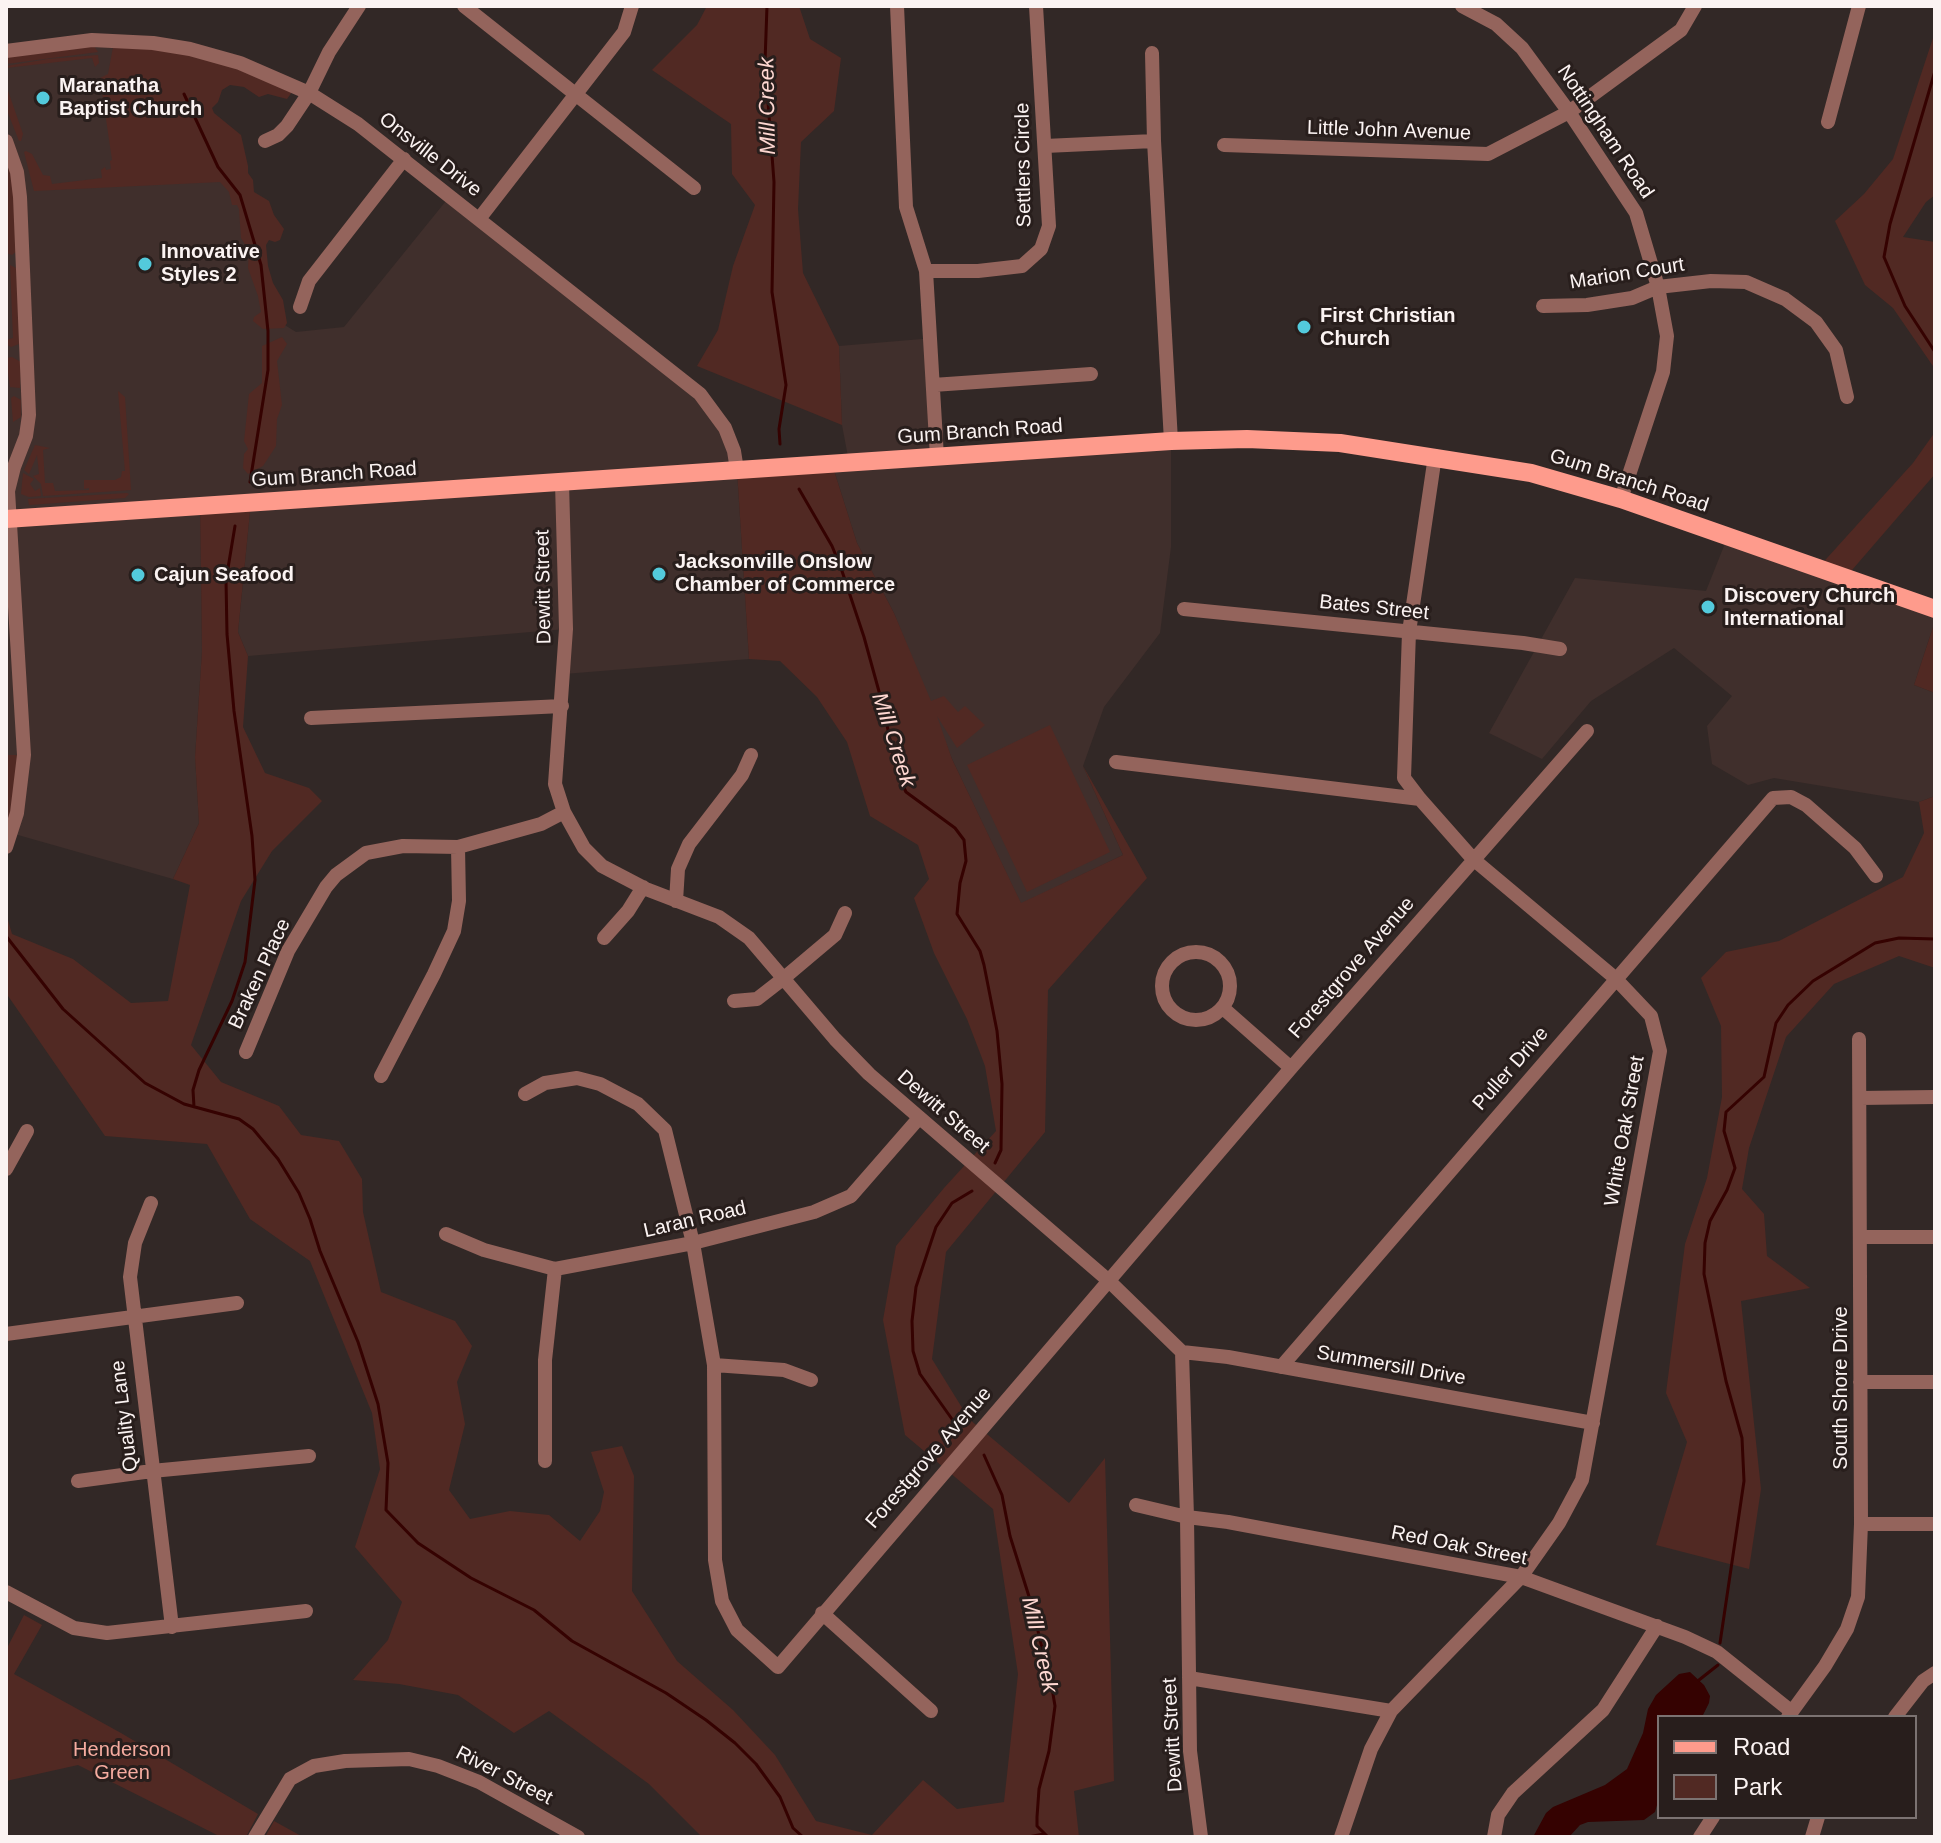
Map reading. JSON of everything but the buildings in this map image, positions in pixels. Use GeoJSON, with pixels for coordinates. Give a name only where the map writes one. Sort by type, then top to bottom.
{"type":"FeatureCollection","features":[{"type":"Feature","properties":{"kind":"main road","name":"Gum Branch Road"},"geometry":{"type":"LineString","coordinates":[[8,519],[1171,441],[1247,439],[1340,443],[1531,473],[1621,499],[1935,609]]}},
{"type":"Feature","properties":{"kind":"street"},"geometry":{"type":"LineString","coordinates":[[265,141],[287,126],[359,6]]}},
{"type":"Feature","properties":{"kind":"street"},"geometry":{"type":"LineString","coordinates":[[464,6],[694,188]]}},
{"type":"Feature","properties":{"kind":"street"},"geometry":{"type":"LineString","coordinates":[[479,219],[624,32],[632,6]]}},
{"type":"Feature","properties":{"kind":"street"},"geometry":{"type":"LineString","coordinates":[[897,6],[906,207],[926,271],[937,457]]}},
{"type":"Feature","properties":{"kind":"street","name":"Settlers Circle"},"geometry":{"type":"LineString","coordinates":[[926,271],[978,271],[1022,266],[1041,249],[1049,226],[1036,6]]}},
{"type":"Feature","properties":{"kind":"street","name":"Nottingham Road"},"geometry":{"type":"LineString","coordinates":[[1462,6],[1496,24],[1522,48],[1636,213],[1658,287],[1667,336],[1663,372],[1621,499]]}},
{"type":"Feature","properties":{"kind":"street","name":"Little John Avenue"},"geometry":{"type":"LineString","coordinates":[[1224,145],[1488,154],[1569,112],[1681,30],[1695,6]]}},
{"type":"Feature","properties":{"kind":"street"},"geometry":{"type":"LineString","coordinates":[[1828,122],[1859,6]]}},
{"type":"Feature","properties":{"kind":"street","name":"Onsville Drive"},"geometry":{"type":"LineString","coordinates":[[6,51],[77,41],[153,43],[190,49],[240,63],[309,93],[358,124],[404,159],[700,394],[725,428],[737,470]]}},
{"type":"Feature","properties":{"kind":"street"},"geometry":{"type":"LineString","coordinates":[[1152,53],[1171,441]]}},
{"type":"Feature","properties":{"kind":"street"},"geometry":{"type":"LineString","coordinates":[[6,141],[17,172],[20,197],[29,415],[26,436],[9,485],[8,519],[24,755],[17,813],[6,847]]}},
{"type":"Feature","properties":{"kind":"street"},"geometry":{"type":"LineString","coordinates":[[1045,146],[1154,141]]}},
{"type":"Feature","properties":{"kind":"street"},"geometry":{"type":"LineString","coordinates":[[300,307],[309,281],[404,159]]}},
{"type":"Feature","properties":{"kind":"street","name":"Marion Court"},"geometry":{"type":"LineString","coordinates":[[1543,306],[1632,298],[1658,287],[1711,281],[1746,282],[1785,299],[1816,322],[1836,350],[1847,397]]}},
{"type":"Feature","properties":{"kind":"street"},"geometry":{"type":"LineString","coordinates":[[933,385],[1091,374]]}},
{"type":"Feature","properties":{"kind":"street","name":"White Oak Street"},"geometry":{"type":"LineString","coordinates":[[1341,1837],[1371,1749],[1391,1711],[1521,1577],[1559,1523],[1582,1480],[1660,1051],[1651,1016],[1615,978],[1473,859],[1404,778],[1409,632],[1435,456]]}},
{"type":"Feature","properties":{"kind":"street","name":"Dewitt Street"},"geometry":{"type":"LineString","coordinates":[[562,483],[566,629],[555,784],[564,812],[584,848],[602,866],[643,887],[719,917],[749,938],[860,1066],[1109,1281],[1182,1352],[1190,1751],[1201,1837]]}},
{"type":"Feature","properties":{"kind":"street","name":"Bates Street"},"geometry":{"type":"LineString","coordinates":[[1184,609],[1560,649]]}},
{"type":"Feature","properties":{"kind":"street"},"geometry":{"type":"LineString","coordinates":[[311,718],[562,706]]}},
{"type":"Feature","properties":{"kind":"street","name":"Forestgrove Avenue"},"geometry":{"type":"LineString","coordinates":[[525,1094],[545,1083],[577,1078],[600,1084],[638,1104],[665,1130],[693,1243],[714,1365],[715,1560],[722,1601],[737,1630],[778,1667],[1291,1068],[1587,731]]}},
{"type":"Feature","properties":{"kind":"street"},"geometry":{"type":"LineString","coordinates":[[676,901],[678,869],[689,844],[742,775],[751,755]]}},
{"type":"Feature","properties":{"kind":"street"},"geometry":{"type":"LineString","coordinates":[[1116,762],[1420,799]]}},
{"type":"Feature","properties":{"kind":"street","name":"Puller Drive"},"geometry":{"type":"LineString","coordinates":[[1281,1367],[1773,798],[1791,797],[1806,805],[1855,848],[1876,876]]}},
{"type":"Feature","properties":{"kind":"street","name":"Braken Place"},"geometry":{"type":"LineString","coordinates":[[246,1052],[288,951],[336,875],[366,853],[403,846],[458,847],[541,824],[564,812]]}},
{"type":"Feature","properties":{"kind":"street"},"geometry":{"type":"LineString","coordinates":[[381,1076],[454,931],[459,901],[458,847]]}},
{"type":"Feature","properties":{"kind":"street"},"geometry":{"type":"LineString","coordinates":[[604,938],[628,911],[643,887]]}},
{"type":"Feature","properties":{"kind":"street"},"geometry":{"type":"LineString","coordinates":[[734,1001],[757,999],[784,978],[835,935],[845,913]]}},
{"type":"Feature","properties":{"kind":"street"},"geometry":{"type":"LineString","coordinates":[[1196,951],[1211,954],[1227,969],[1231,983],[1223,1008],[1210,1017],[1198,1020],[1180,1017],[1165,1002],[1161,989],[1164,972],[1172,961],[1196,951]]}},
{"type":"Feature","properties":{"kind":"street"},"geometry":{"type":"LineString","coordinates":[[1223,1008],[1291,1068]]}},
{"type":"Feature","properties":{"kind":"street","name":"South Shore Drive"},"geometry":{"type":"LineString","coordinates":[[1790,1714],[1847,1629],[1858,1597],[1861,1524],[1859,1039]]}},
{"type":"Feature","properties":{"kind":"street"},"geometry":{"type":"LineString","coordinates":[[1860,1098],[1935,1097]]}},
{"type":"Feature","properties":{"kind":"street","name":"Laran Road"},"geometry":{"type":"LineString","coordinates":[[446,1234],[484,1250],[555,1269],[693,1243],[814,1212],[851,1196],[919,1118]]}},
{"type":"Feature","properties":{"kind":"street"},"geometry":{"type":"LineString","coordinates":[[6,1169],[27,1131]]}},
{"type":"Feature","properties":{"kind":"street","name":"Quality Lane"},"geometry":{"type":"LineString","coordinates":[[151,1203],[135,1243],[130,1277],[172,1627]]}},
{"type":"Feature","properties":{"kind":"street"},"geometry":{"type":"LineString","coordinates":[[1861,1237],[1935,1237]]}},
{"type":"Feature","properties":{"kind":"street"},"geometry":{"type":"LineString","coordinates":[[545,1461],[545,1360],[555,1269]]}},
{"type":"Feature","properties":{"kind":"street"},"geometry":{"type":"LineString","coordinates":[[6,1334],[237,1303]]}},
{"type":"Feature","properties":{"kind":"street","name":"Summersill Drive"},"geometry":{"type":"LineString","coordinates":[[1182,1352],[1228,1357],[1593,1423]]}},
{"type":"Feature","properties":{"kind":"street"},"geometry":{"type":"LineString","coordinates":[[714,1365],[784,1370],[811,1380]]}},
{"type":"Feature","properties":{"kind":"street"},"geometry":{"type":"LineString","coordinates":[[1860,1382],[1935,1382]]}},
{"type":"Feature","properties":{"kind":"street"},"geometry":{"type":"LineString","coordinates":[[78,1481],[309,1456]]}},
{"type":"Feature","properties":{"kind":"street","name":"Red Oak Street"},"geometry":{"type":"LineString","coordinates":[[1136,1505],[1187,1517],[1521,1577],[1657,1626],[1717,1652],[1790,1714]]}},
{"type":"Feature","properties":{"kind":"street"},"geometry":{"type":"LineString","coordinates":[[1861,1524],[1935,1524]]}},
{"type":"Feature","properties":{"kind":"street"},"geometry":{"type":"LineString","coordinates":[[6,1592],[74,1628],[107,1633],[306,1611]]}},
{"type":"Feature","properties":{"kind":"street"},"geometry":{"type":"LineString","coordinates":[[822,1613],[931,1711]]}},
{"type":"Feature","properties":{"kind":"street"},"geometry":{"type":"LineString","coordinates":[[1494,1837],[1498,1815],[1513,1793],[1603,1710],[1657,1626]]}},
{"type":"Feature","properties":{"kind":"street"},"geometry":{"type":"LineString","coordinates":[[1897,1715],[1923,1681],[1935,1673]]}},
{"type":"Feature","properties":{"kind":"street"},"geometry":{"type":"LineString","coordinates":[[1189,1678],[1391,1711]]}},
{"type":"Feature","properties":{"kind":"street","name":"River Street"},"geometry":{"type":"LineString","coordinates":[[255,1837],[290,1779],[314,1766],[345,1761],[409,1759],[438,1766],[479,1782],[578,1837]]}},
{"type":"Feature","properties":{"kind":"street"},"geometry":{"type":"LineString","coordinates":[[1700,1837],[1712,1819]]}},
{"type":"Feature","properties":{"kind":"shaded area"},"geometry":{"type":"Polygon","coordinates":[[[106,40],[260,218],[275,319],[296,332],[344,327],[450,196],[713,408],[737,470],[749,659],[564,674],[566,629],[248,656],[238,632],[251,502],[200,506],[202,651],[195,757],[199,823],[173,879],[11,833],[23,755],[6,755],[6,51],[106,40]]]}},
{"type":"Feature","properties":{"kind":"shaded area"},"geometry":{"type":"Polygon","coordinates":[[[934,338],[937,457],[1171,441],[1171,547],[1160,633],[1104,707],[1083,766],[1123,855],[1021,904],[952,759],[894,613],[857,543],[832,464],[849,462],[842,425],[839,346],[934,338]]]}},
{"type":"Feature","properties":{"kind":"shaded area"},"geometry":{"type":"Polygon","coordinates":[[[1728,536],[1935,609],[1935,621],[1914,685],[1935,693],[1935,796],[1919,802],[1774,778],[1748,785],[1712,764],[1707,726],[1732,696],[1674,648],[1591,701],[1542,759],[1489,733],[1575,578],[1706,591],[1728,536]]]}},
{"type":"Feature","properties":{"kind":"shaded area"},"geometry":{"type":"Polygon","coordinates":[[[1690,1672],[1704,1685],[1710,1696],[1709,1703],[1703,1715],[1657,1715],[1655,1812],[1644,1820],[1588,1822],[1580,1825],[1569,1837],[1533,1837],[1546,1813],[1553,1807],[1605,1785],[1627,1769],[1643,1733],[1648,1709],[1656,1695],[1679,1674],[1690,1672]]]}},
{"type":"Feature","properties":{"kind":"green space"},"geometry":{"type":"Polygon","coordinates":[[[707,6],[799,6],[810,39],[841,58],[834,111],[801,142],[798,209],[803,273],[839,346],[842,425],[697,366],[718,330],[733,266],[755,205],[732,174],[731,124],[652,70],[697,25],[707,6]]]}},
{"type":"Feature","properties":{"kind":"green space"},"geometry":{"type":"Polygon","coordinates":[[[1935,32],[1935,195],[1926,202],[1903,237],[1935,242],[1935,369],[1893,308],[1865,285],[1835,221],[1864,194],[1893,159],[1935,32]]]}},
{"type":"Feature","properties":{"kind":"green space"},"geometry":{"type":"Polygon","coordinates":[[[131,45],[214,59],[292,92],[287,99],[268,94],[259,97],[244,87],[230,85],[222,90],[212,108],[241,135],[254,192],[269,201],[284,229],[280,240],[269,240],[266,245],[273,283],[283,300],[287,323],[284,328],[263,329],[253,321],[261,312],[248,268],[249,251],[241,238],[239,209],[237,205],[232,205],[229,192],[220,182],[34,191],[26,151],[32,154],[43,175],[50,176],[52,184],[102,178],[101,170],[105,167],[106,170],[111,169],[100,78],[108,74],[113,47],[131,45]]]}},
{"type":"Feature","properties":{"kind":"green space"},"geometry":{"type":"Polygon","coordinates":[[[94,46],[98,52],[6,64],[6,56],[94,46]]]}},
{"type":"Feature","properties":{"kind":"green space"},"geometry":{"type":"Polygon","coordinates":[[[98,55],[99,63],[95,67],[92,58],[6,68],[48,59],[98,55]]]}},
{"type":"Feature","properties":{"kind":"green space"},"geometry":{"type":"Polygon","coordinates":[[[6,85],[23,134],[21,141],[6,108],[6,85]]]}},
{"type":"Feature","properties":{"kind":"green space"},"geometry":{"type":"Polygon","coordinates":[[[6,157],[13,183],[17,251],[12,255],[6,253],[6,157]]]}},
{"type":"Feature","properties":{"kind":"green space"},"geometry":{"type":"Polygon","coordinates":[[[10,265],[16,268],[21,337],[19,344],[11,347],[6,344],[6,340],[13,338],[10,265]]]}},
{"type":"Feature","properties":{"kind":"green space"},"geometry":{"type":"Polygon","coordinates":[[[282,337],[287,344],[277,361],[282,405],[277,419],[276,446],[263,466],[248,474],[243,468],[244,454],[248,449],[244,441],[249,394],[262,383],[262,346],[282,337]]]}},
{"type":"Feature","properties":{"kind":"green space"},"geometry":{"type":"Polygon","coordinates":[[[12,357],[21,362],[20,388],[10,387],[6,358],[12,357]]]}},
{"type":"Feature","properties":{"kind":"green space"},"geometry":{"type":"Polygon","coordinates":[[[118,391],[125,397],[131,490],[43,496],[41,484],[33,476],[39,474],[37,455],[29,474],[24,470],[35,445],[50,448],[43,450],[45,483],[53,483],[55,491],[89,490],[84,489],[84,480],[115,480],[121,477],[122,471],[125,471],[118,391]]]}},
{"type":"Feature","properties":{"kind":"green space"},"geometry":{"type":"Polygon","coordinates":[[[14,396],[21,400],[21,417],[13,422],[11,398],[14,396]]]}},
{"type":"Feature","properties":{"kind":"green space"},"geometry":{"type":"Polygon","coordinates":[[[1935,432],[1935,474],[1846,577],[1818,568],[1913,463],[1935,432]]]}},
{"type":"Feature","properties":{"kind":"green space"},"geometry":{"type":"Polygon","coordinates":[[[832,464],[857,543],[894,613],[931,701],[944,696],[958,712],[965,706],[985,725],[957,748],[937,716],[952,759],[1021,903],[1123,855],[1083,766],[1147,878],[1048,990],[1045,1132],[946,1252],[932,1359],[969,1419],[1069,1503],[1105,1458],[1114,1781],[1074,1791],[1079,1837],[702,1837],[649,1784],[549,1711],[514,1733],[458,1695],[399,1684],[353,1680],[388,1640],[402,1602],[355,1547],[380,1469],[372,1413],[310,1261],[250,1219],[207,1144],[105,1136],[6,993],[6,913],[12,934],[73,959],[131,1003],[168,1001],[190,885],[173,879],[199,823],[195,757],[202,651],[200,506],[251,502],[238,632],[248,656],[243,727],[265,773],[309,788],[322,801],[272,851],[241,901],[191,1045],[221,1082],[279,1106],[301,1135],[339,1141],[362,1179],[363,1212],[381,1292],[455,1321],[472,1346],[457,1382],[465,1424],[449,1490],[470,1519],[510,1511],[549,1515],[580,1541],[600,1511],[604,1492],[591,1452],[622,1446],[634,1476],[632,1591],[677,1661],[733,1710],[775,1755],[816,1821],[872,1835],[923,1780],[957,1809],[1004,1802],[1018,1674],[993,1509],[905,1435],[883,1320],[896,1246],[996,1131],[985,1066],[967,1019],[934,953],[914,898],[929,879],[918,845],[870,816],[847,742],[817,697],[780,661],[749,659],[737,470],[832,464]]]}},
{"type":"Feature","properties":{"kind":"green space"},"geometry":{"type":"Polygon","coordinates":[[[23,473],[34,479],[30,484],[35,491],[40,488],[41,496],[21,494],[23,473]]]}},
{"type":"Feature","properties":{"kind":"green space"},"geometry":{"type":"Polygon","coordinates":[[[127,493],[125,498],[29,505],[28,499],[127,493]]]}},
{"type":"Feature","properties":{"kind":"green space"},"geometry":{"type":"Polygon","coordinates":[[[1935,621],[1935,693],[1914,685],[1935,621]]]}},
{"type":"Feature","properties":{"kind":"green space"},"geometry":{"type":"Polygon","coordinates":[[[1050,725],[1110,852],[1027,892],[967,765],[1050,725]]]}},
{"type":"Feature","properties":{"kind":"green space"},"geometry":{"type":"Polygon","coordinates":[[[6,755],[24,755],[6,847],[6,755]]]}},
{"type":"Feature","properties":{"kind":"green space"},"geometry":{"type":"Polygon","coordinates":[[[1935,796],[1935,968],[1899,956],[1834,984],[1786,1037],[1749,1148],[1742,1189],[1764,1214],[1767,1256],[1810,1288],[1741,1301],[1761,1489],[1749,1569],[1656,1545],[1687,1442],[1666,1393],[1685,1244],[1707,1178],[1722,1097],[1721,1026],[1701,978],[1726,952],[1779,941],[1903,877],[1924,833],[1919,802],[1935,796]]]}},
{"type":"Feature","properties":{"kind":"green space","name":"Henderson Green"},"geometry":{"type":"Polygon","coordinates":[[[24,1615],[42,1625],[14,1674],[258,1814],[246,1837],[221,1837],[78,1765],[6,1781],[6,1650],[24,1615]]]}},
{"type":"Feature","properties":{"kind":"green space"},"geometry":{"type":"Polygon","coordinates":[[[274,1821],[303,1837],[265,1837],[274,1821]]]}},
{"type":"Feature","properties":{"kind":"waterway","name":"Mill Creek"},"geometry":{"type":"LineString","coordinates":[[767,6],[765,62],[774,182],[772,292],[786,385],[779,429],[780,444]]}},
{"type":"Feature","properties":{"kind":"waterway"},"geometry":{"type":"LineString","coordinates":[[1935,71],[1890,224],[1884,257],[1905,306],[1935,352]]}},
{"type":"Feature","properties":{"kind":"waterway"},"geometry":{"type":"LineString","coordinates":[[184,94],[218,167],[240,195],[261,265],[268,331],[268,370],[250,482]]}},
{"type":"Feature","properties":{"kind":"waterway","name":"Mill Creek"},"geometry":{"type":"LineString","coordinates":[[799,489],[841,568],[883,706],[897,773],[906,792],[955,828],[964,840],[966,861],[957,914],[980,951],[997,1031],[1002,1084],[1001,1150],[995,1163]]}},
{"type":"Feature","properties":{"kind":"waterway"},"geometry":{"type":"LineString","coordinates":[[194,1107],[193,1090],[199,1070],[232,1001],[245,962],[255,880],[227,634],[226,580],[235,526]]}},
{"type":"Feature","properties":{"kind":"waterway"},"geometry":{"type":"LineString","coordinates":[[6,936],[63,1009],[145,1083],[184,1104],[239,1119],[253,1129],[278,1159],[299,1193],[310,1219],[358,1342],[378,1404],[388,1463],[386,1510],[418,1543],[471,1578],[534,1610],[572,1641],[666,1693],[706,1720],[756,1764],[780,1797],[793,1828],[803,1837]]}},
{"type":"Feature","properties":{"kind":"waterway"},"geometry":{"type":"LineString","coordinates":[[1720,1643],[1744,1481],[1742,1438],[1726,1381],[1704,1274],[1705,1243],[1710,1221],[1735,1168],[1724,1131],[1726,1112],[1764,1077],[1776,1023],[1788,1005],[1813,981],[1875,943],[1899,938],[1935,939]]}},
{"type":"Feature","properties":{"kind":"waterway","name":"Mill Creek"},"geometry":{"type":"LineString","coordinates":[[959,1429],[920,1374],[913,1351],[912,1321],[916,1287],[936,1227],[952,1203],[972,1191]]}},
{"type":"Feature","properties":{"kind":"waterway","name":"Mill Creek"},"geometry":{"type":"LineString","coordinates":[[984,1455],[1002,1495],[1010,1536],[1032,1606],[1053,1694],[1055,1706],[1049,1751],[1039,1789],[1037,1817],[1037,1826],[1048,1837]]}},
{"type":"Feature","properties":{"kind":"waterway"},"geometry":{"type":"LineString","coordinates":[[1699,1680],[1718,1665]]}},
{"type":"Feature","properties":{"kind":"waterway"},"geometry":{"type":"LineString","coordinates":[[1028,1837],[1044,1834]]}},
{"type":"Feature","properties":{"kind":"place","name":"Maranatha Baptist Church"},"geometry":{"type":"Point","coordinates":[43,98]}},
{"type":"Feature","properties":{"kind":"place","name":"Innovative Styles 2"},"geometry":{"type":"Point","coordinates":[145,264]}},
{"type":"Feature","properties":{"kind":"place","name":"First Christian Church"},"geometry":{"type":"Point","coordinates":[1304,327]}},
{"type":"Feature","properties":{"kind":"place","name":"Jacksonville Onslow Chamber of Commerce"},"geometry":{"type":"Point","coordinates":[659,574]}},
{"type":"Feature","properties":{"kind":"place","name":"Cajun Seafood"},"geometry":{"type":"Point","coordinates":[138,575]}},
{"type":"Feature","properties":{"kind":"place","name":"Discovery Church International"},"geometry":{"type":"Point","coordinates":[1708,607]}}]}
